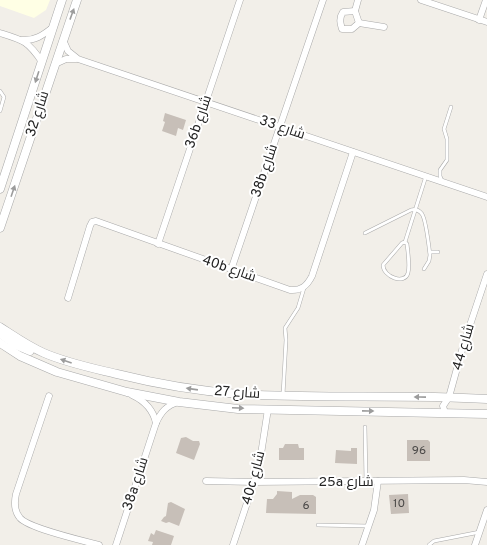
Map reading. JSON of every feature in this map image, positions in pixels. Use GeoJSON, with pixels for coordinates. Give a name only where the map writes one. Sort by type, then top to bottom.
{"type":"FeatureCollection","features":[{"type":"Feature","properties":{"kind":"street","name":"شارع 32"},"geometry":{"type":"LineString","coordinates":[[0,189],[62,0]]}},
{"type":"Feature","properties":{"kind":"street","name":"شارع 32"},"geometry":{"type":"LineString","coordinates":[[0,228],[54,64],[77,0]]}},
{"type":"Feature","properties":{"kind":"street","name":"36b شارع"},"geometry":{"type":"LineString","coordinates":[[158,244],[240,0]]}},
{"type":"Feature","properties":{"kind":"street"},"geometry":{"type":"LineString","coordinates":[[358,0],[354,10],[358,23]]}},
{"type":"Feature","properties":{"kind":"street"},"geometry":{"type":"LineString","coordinates":[[421,0],[487,22]]}},
{"type":"Feature","properties":{"kind":"street"},"geometry":{"type":"LineString","coordinates":[[479,20],[486,0]]}},
{"type":"Feature","properties":{"kind":"street","name":"38b شارع"},"geometry":{"type":"LineString","coordinates":[[231,270],[322,1]]}},
{"type":"Feature","properties":{"kind":"street"},"geometry":{"type":"LineString","coordinates":[[354,10],[343,12],[340,20],[342,29],[352,30],[358,23]]}},
{"type":"Feature","properties":{"kind":"street"},"geometry":{"type":"LineString","coordinates":[[358,23],[384,27]]}},
{"type":"Feature","properties":{"kind":"street"},"geometry":{"type":"LineString","coordinates":[[0,33],[21,40],[33,40],[39,38],[52,28]]}},
{"type":"Feature","properties":{"kind":"street"},"geometry":{"type":"LineString","coordinates":[[21,40],[33,49],[42,62]]}},
{"type":"Feature","properties":{"kind":"street","name":"شارع 33"},"geometry":{"type":"LineString","coordinates":[[63,40],[68,51],[78,59]]}},
{"type":"Feature","properties":{"kind":"street","name":"شارع 33"},"geometry":{"type":"LineString","coordinates":[[54,64],[66,59],[78,59],[487,197]]}},
{"type":"Feature","properties":{"kind":"street"},"geometry":{"type":"LineString","coordinates":[[304,288],[312,276],[353,152]]}},
{"type":"Feature","properties":{"kind":"street","name":"40b شارع"},"geometry":{"type":"LineString","coordinates":[[68,298],[92,222],[98,222],[290,290],[304,288]]}},
{"type":"Feature","properties":{"kind":"street","name":"شارع 44"},"geometry":{"type":"LineString","coordinates":[[445,413],[443,406],[449,397],[464,343],[487,274]]}},
{"type":"Feature","properties":{"kind":"street","name":"شارع 27"},"geometry":{"type":"LineString","coordinates":[[0,327],[25,343],[45,353],[86,367],[172,386],[238,394],[283,396],[449,397],[487,399]]}},
{"type":"Feature","properties":{"kind":"street"},"geometry":{"type":"LineString","coordinates":[[0,334],[23,348],[45,353]]}},
{"type":"Feature","properties":{"kind":"street","name":"شارع 27"},"geometry":{"type":"LineString","coordinates":[[0,343],[20,356],[57,372],[127,392],[179,402],[238,409],[487,414]]}},
{"type":"Feature","properties":{"kind":"street"},"geometry":{"type":"LineString","coordinates":[[0,348],[20,356]]}},
{"type":"Feature","properties":{"kind":"street"},"geometry":{"type":"LineString","coordinates":[[127,392],[148,406],[156,423]]}},
{"type":"Feature","properties":{"kind":"street"},"geometry":{"type":"LineString","coordinates":[[49,396],[16,494],[15,507],[17,514],[26,523],[99,545]]}},
{"type":"Feature","properties":{"kind":"street","name":"38a شارع"},"geometry":{"type":"LineString","coordinates":[[116,545],[156,423],[160,414],[166,408],[179,402]]}},
{"type":"Feature","properties":{"kind":"street","name":"40c شارع"},"geometry":{"type":"LineString","coordinates":[[234,545],[259,467],[268,409]]}},
{"type":"Feature","properties":{"kind":"street","name":"25a شارع"},"geometry":{"type":"LineString","coordinates":[[206,481],[464,480],[487,482]]}},
{"type":"Feature","properties":{"kind":"street"},"geometry":{"type":"LineString","coordinates":[[362,545],[375,504],[378,481]]}},
{"type":"Feature","properties":{"kind":"street"},"geometry":{"type":"LineString","coordinates":[[476,545],[487,510]]}},
{"type":"Feature","properties":{"kind":"lane"},"geometry":{"type":"LineString","coordinates":[[0,91],[4,97],[0,111]]}},
{"type":"Feature","properties":{"kind":"lane"},"geometry":{"type":"LineString","coordinates":[[443,182],[440,173],[447,160],[447,139],[444,128],[451,106]]}},
{"type":"Feature","properties":{"kind":"lane"},"geometry":{"type":"LineString","coordinates":[[405,242],[402,242],[383,265],[383,270],[386,274],[400,280],[405,278],[408,273],[407,244],[405,242],[426,176]]}},
{"type":"Feature","properties":{"kind":"lane"},"geometry":{"type":"LineString","coordinates":[[365,233],[411,210],[419,211],[423,217],[430,252],[429,261],[424,269]]}},
{"type":"Feature","properties":{"kind":"lane"},"geometry":{"type":"LineString","coordinates":[[430,252],[438,252]]}},
{"type":"Feature","properties":{"kind":"lane"},"geometry":{"type":"LineString","coordinates":[[283,396],[286,340],[285,328],[298,308],[304,288]]}},
{"type":"Feature","properties":{"kind":"lane"},"geometry":{"type":"LineString","coordinates":[[365,427],[366,481]]}},
{"type":"Feature","properties":{"kind":"lane"},"geometry":{"type":"LineString","coordinates":[[318,525],[369,526]]}},
{"type":"Feature","properties":{"kind":"lane"},"geometry":{"type":"LineString","coordinates":[[429,545],[434,541],[480,532]]}},
{"type":"Feature","properties":{"kind":"shaded area"},"geometry":{"type":"Polygon","coordinates":[[[0,0],[50,0],[46,10],[34,18],[0,6],[0,0]]]}},
{"type":"Feature","properties":{"kind":"building"},"geometry":{"type":"Polygon","coordinates":[[[165,113],[186,120],[183,130],[178,128],[176,136],[162,131],[165,122],[163,121],[165,113]]]}},
{"type":"Feature","properties":{"kind":"building"},"geometry":{"type":"Polygon","coordinates":[[[186,437],[193,441],[199,441],[200,444],[194,460],[176,453],[181,438],[186,437]]]}},
{"type":"Feature","properties":{"kind":"building"},"geometry":{"type":"Polygon","coordinates":[[[407,440],[428,440],[430,442],[430,461],[407,461],[407,440]]]}},
{"type":"Feature","properties":{"kind":"building"},"geometry":{"type":"Polygon","coordinates":[[[285,444],[298,444],[299,448],[304,448],[304,460],[279,460],[279,448],[283,448],[285,444]]]}},
{"type":"Feature","properties":{"kind":"building"},"geometry":{"type":"Polygon","coordinates":[[[351,448],[357,448],[357,464],[335,463],[336,450],[351,451],[351,448]]]}},
{"type":"Feature","properties":{"kind":"building"},"geometry":{"type":"Polygon","coordinates":[[[277,491],[292,492],[292,499],[300,495],[313,495],[316,497],[316,514],[266,513],[267,499],[273,499],[277,494],[277,491]]]}},
{"type":"Feature","properties":{"kind":"building"},"geometry":{"type":"Polygon","coordinates":[[[408,494],[409,513],[391,514],[389,495],[408,494]]]}},
{"type":"Feature","properties":{"kind":"building"},"geometry":{"type":"Polygon","coordinates":[[[171,502],[185,509],[179,526],[161,521],[166,516],[168,503],[171,502]]]}},
{"type":"Feature","properties":{"kind":"building"},"geometry":{"type":"Polygon","coordinates":[[[156,530],[174,536],[171,545],[152,545],[153,542],[148,541],[151,533],[154,535],[156,530]]]}}]}
